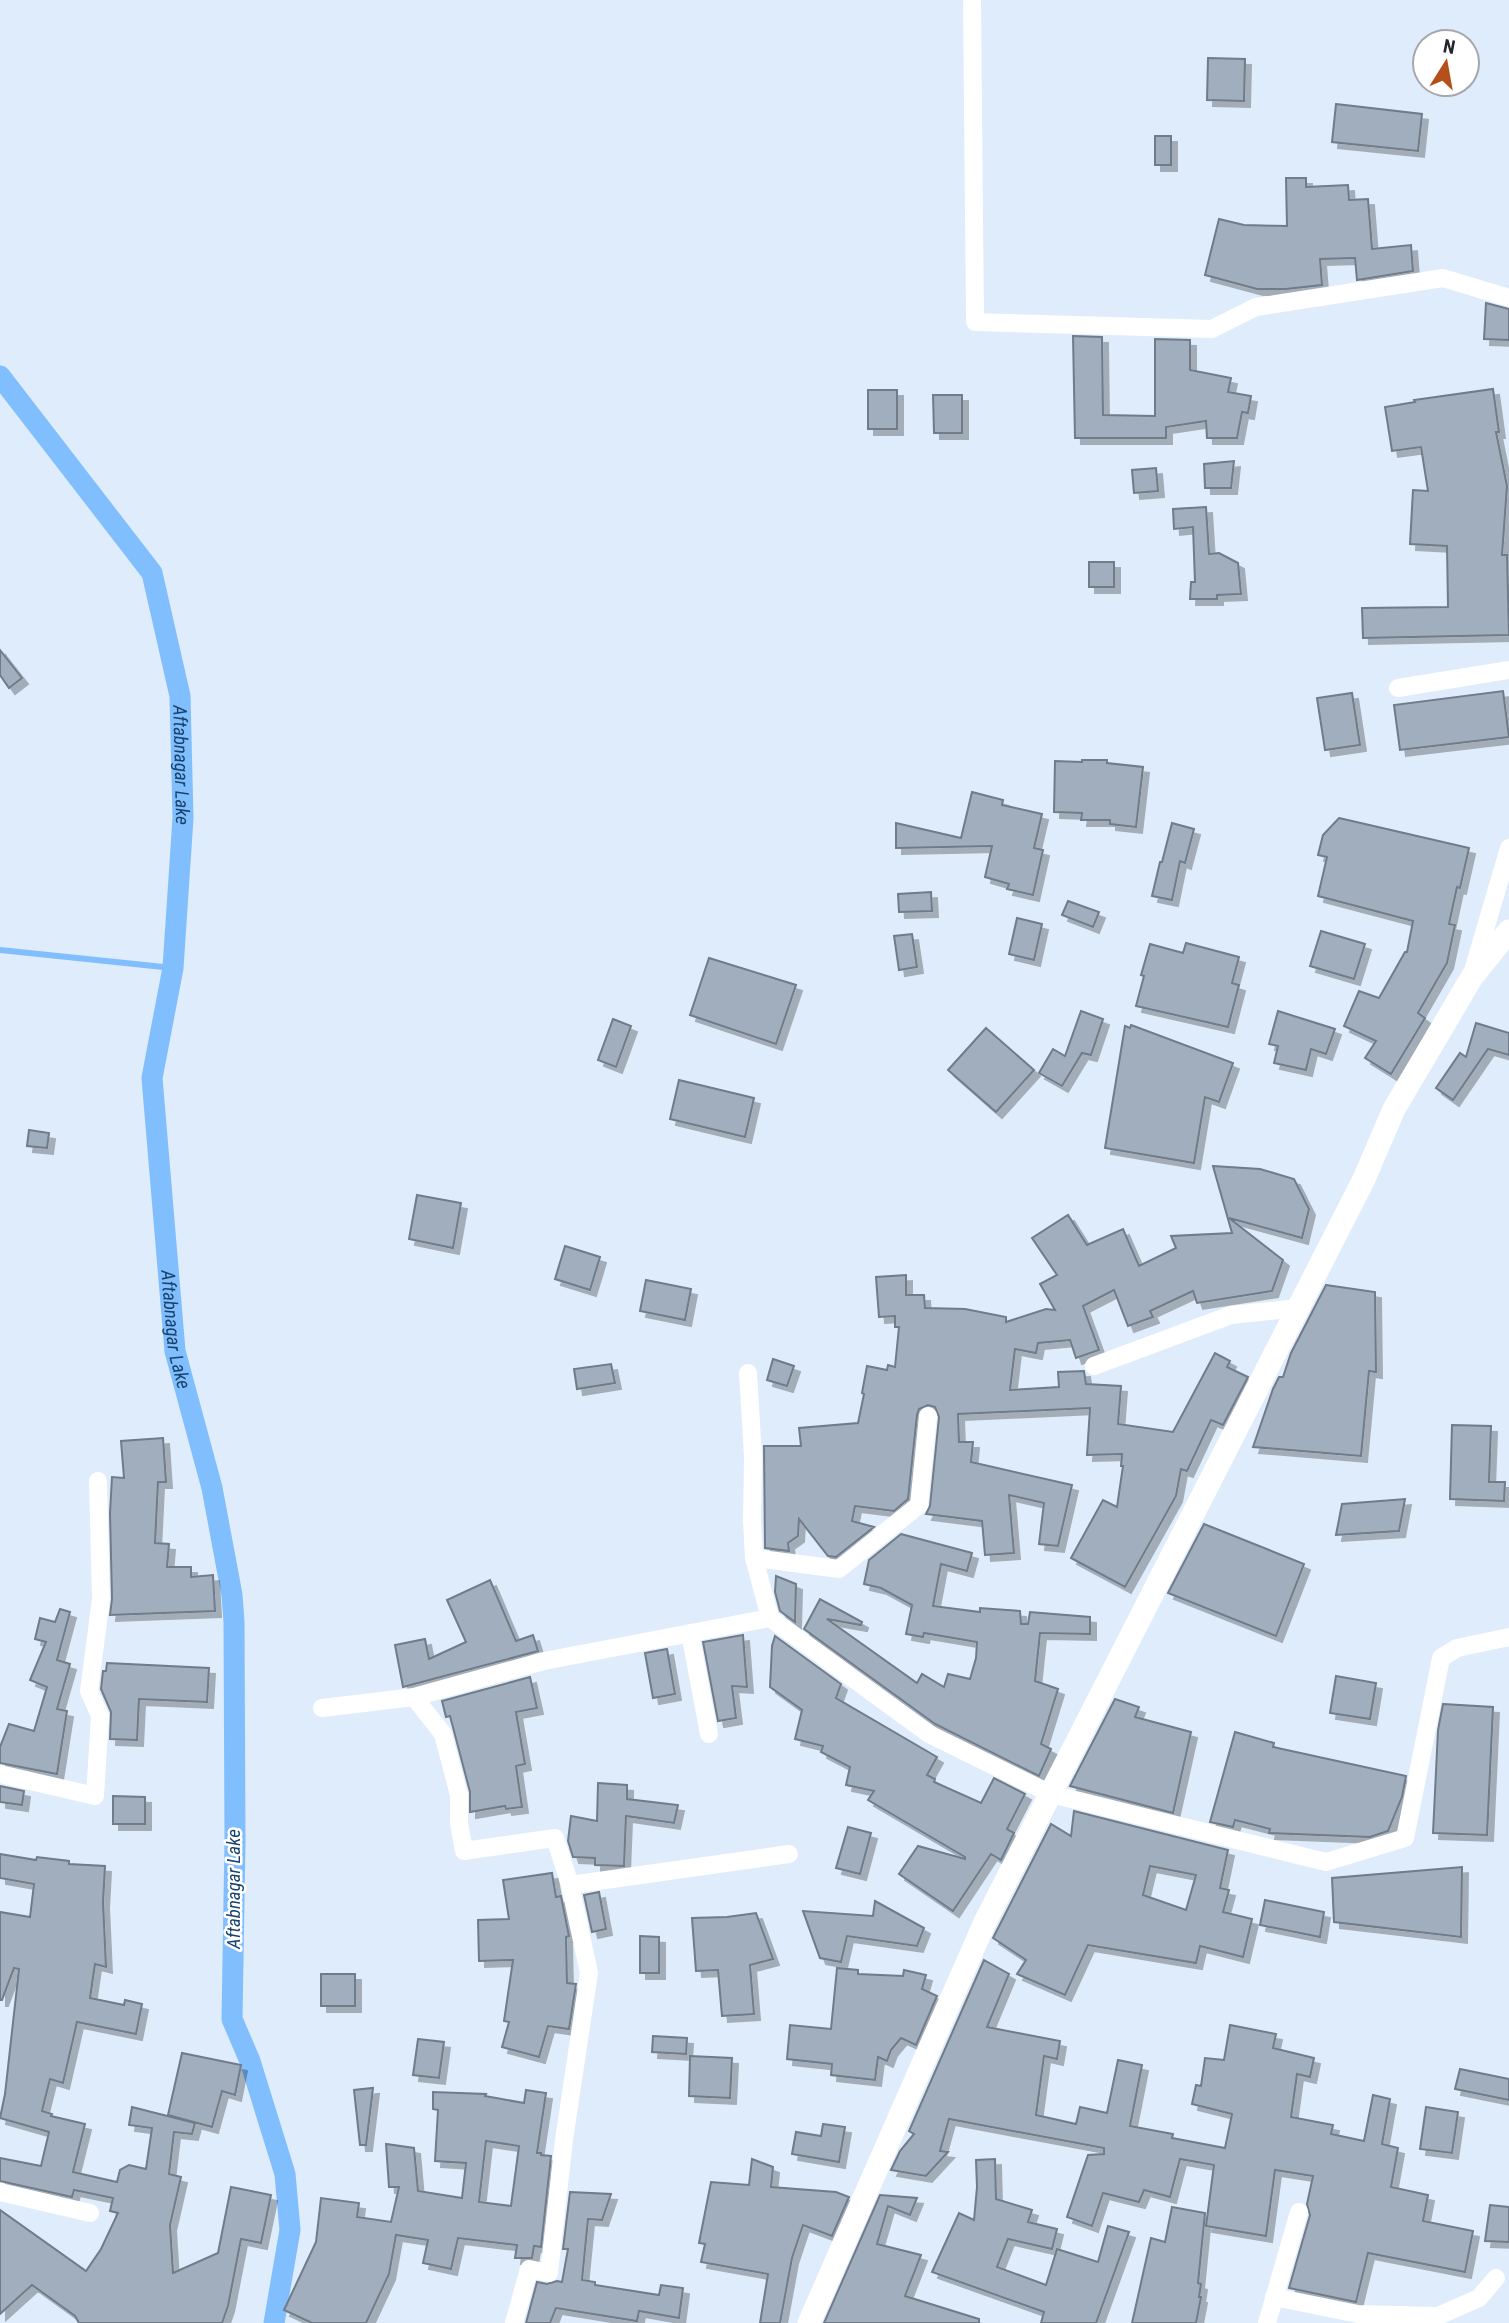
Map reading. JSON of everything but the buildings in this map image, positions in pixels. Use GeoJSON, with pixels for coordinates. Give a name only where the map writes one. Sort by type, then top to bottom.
{"type":"FeatureCollection","features":[{"type":"Feature","properties":{"kind":"street"},"geometry":{"type":"LineString","coordinates":[[972,0],[975,322],[1212,329],[1256,307],[1443,278],[1509,298]]}},
{"type":"Feature","properties":{"kind":"street"},"geometry":{"type":"LineString","coordinates":[[1398,688],[1509,670]]}},
{"type":"Feature","properties":{"kind":"street"},"geometry":{"type":"LineString","coordinates":[[1472,977],[1509,848]]}},
{"type":"Feature","properties":{"kind":"street"},"geometry":{"type":"LineString","coordinates":[[809,2323],[985,1922],[1364,1179],[1394,1110],[1472,977],[1509,931]]}},
{"type":"Feature","properties":{"kind":"street"},"geometry":{"type":"LineString","coordinates":[[1094,1366],[1231,1315],[1298,1308]]}},
{"type":"Feature","properties":{"kind":"street"},"geometry":{"type":"LineString","coordinates":[[748,1373],[753,1457],[754,1558],[770,1618],[929,1734],[1051,1794],[1326,1862],[1405,1838],[1441,1658],[1457,1648],[1509,1637]]}},
{"type":"Feature","properties":{"kind":"street"},"geometry":{"type":"LineString","coordinates":[[754,1558],[839,1569],[919,1505],[928,1416]]}},
{"type":"Feature","properties":{"kind":"street"},"geometry":{"type":"LineString","coordinates":[[0,1774],[95,1796],[100,1716],[89,1691],[100,1599],[98,1481]]}},
{"type":"Feature","properties":{"kind":"street"},"geometry":{"type":"LineString","coordinates":[[322,1708],[414,1697],[544,1661],[770,1618]]}},
{"type":"Feature","properties":{"kind":"street"},"geometry":{"type":"LineString","coordinates":[[690,1633],[709,1734]]}},
{"type":"Feature","properties":{"kind":"street"},"geometry":{"type":"LineString","coordinates":[[414,1697],[443,1734],[458,1795],[464,1851],[555,1838],[570,1885],[589,1973],[564,2140],[549,2273],[529,2269],[514,2323]]}},
{"type":"Feature","properties":{"kind":"street"},"geometry":{"type":"LineString","coordinates":[[570,1885],[789,1854]]}},
{"type":"Feature","properties":{"kind":"street"},"geometry":{"type":"LineString","coordinates":[[0,2192],[90,2213]]}},
{"type":"Feature","properties":{"kind":"street"},"geometry":{"type":"LineString","coordinates":[[1267,2323],[1299,2211]]}},
{"type":"Feature","properties":{"kind":"street"},"geometry":{"type":"LineString","coordinates":[[1274,2297],[1358,2314],[1438,2316],[1479,2298],[1496,2278]]}},
{"type":"Feature","properties":{"kind":"waterway","name":"Aftabnagar Lake"},"geometry":{"type":"LineString","coordinates":[[0,376],[152,573],[180,696],[183,818],[173,968],[152,1078],[175,1351],[212,1488],[232,1595],[235,1841],[232,2019],[250,2061],[285,2174],[290,2230],[274,2323]]}},
{"type":"Feature","properties":{"kind":"waterway"},"geometry":{"type":"LineString","coordinates":[[0,950],[173,968]]}}]}
